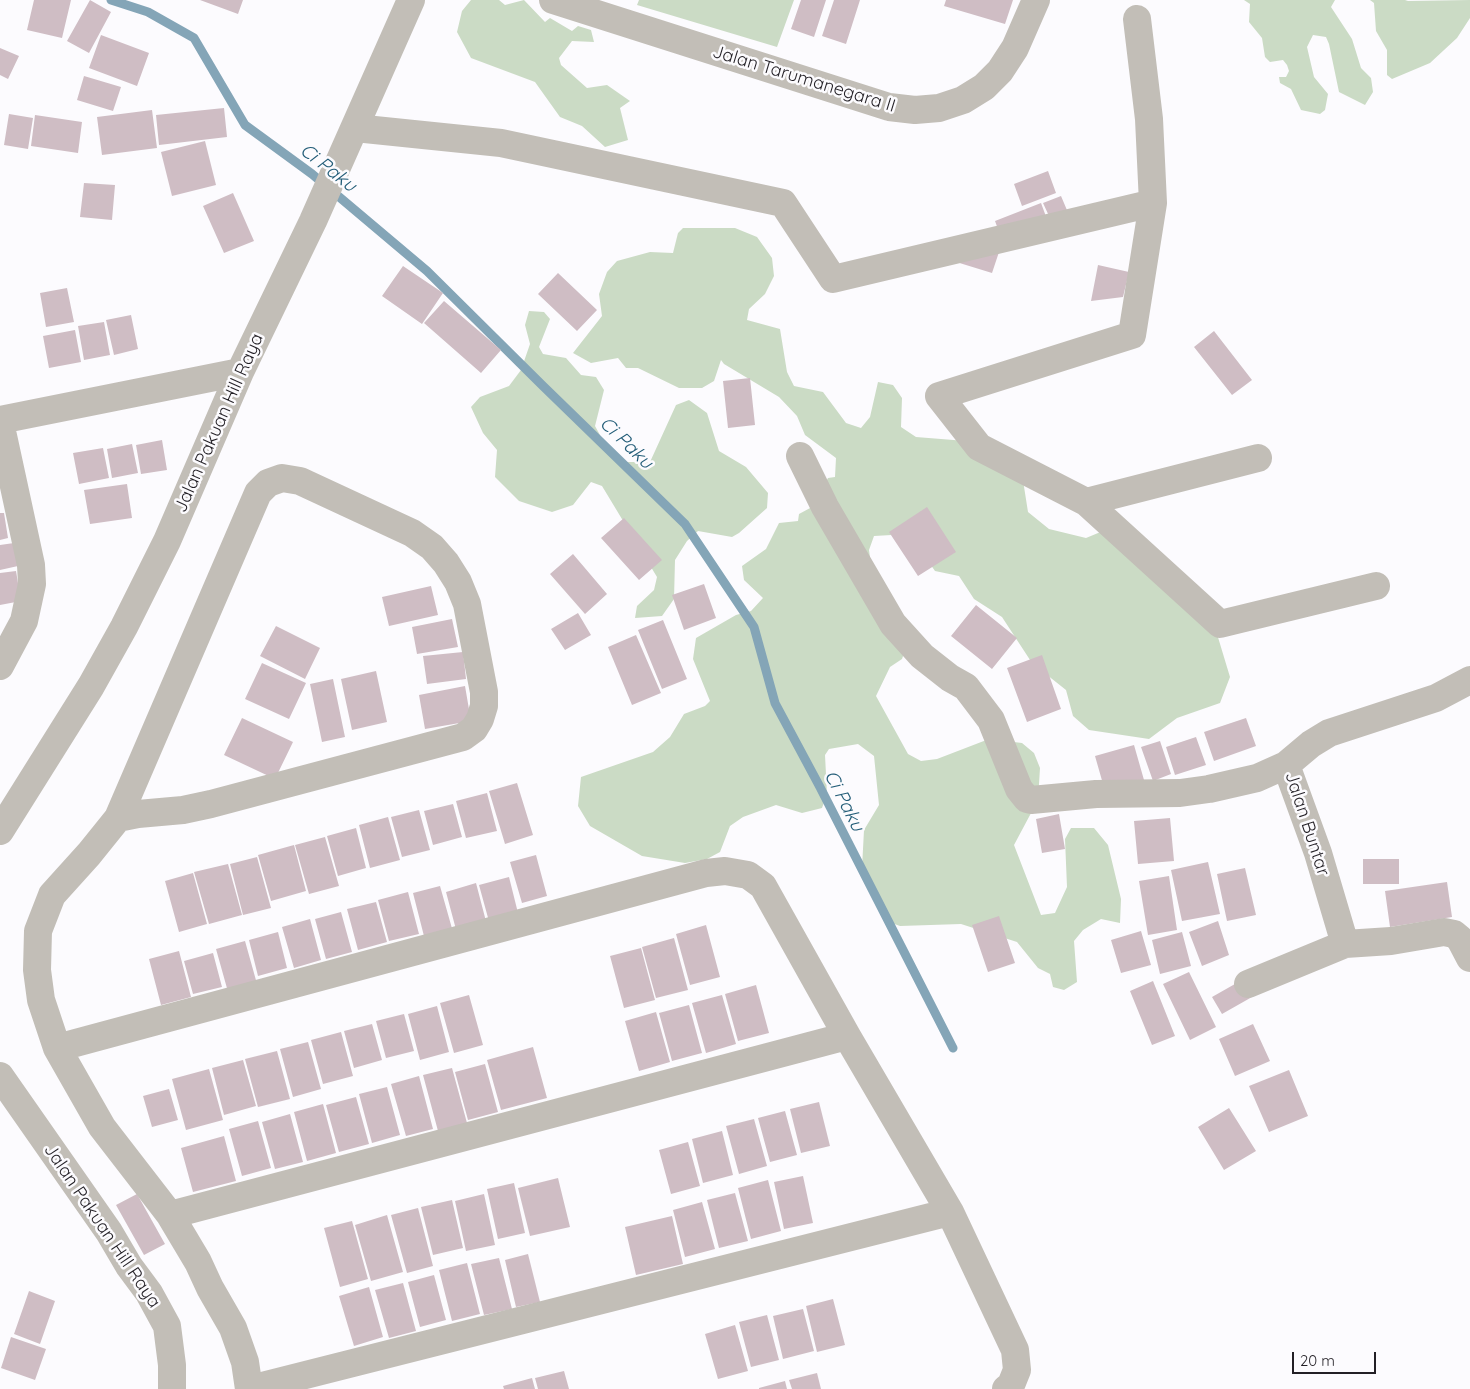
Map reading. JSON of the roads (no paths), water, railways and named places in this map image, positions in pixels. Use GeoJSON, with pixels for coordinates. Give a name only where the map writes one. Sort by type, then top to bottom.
{"type":"FeatureCollection","features":[{"type":"Feature","properties":{"kind":"street","name":"Jalan Pakuan Hill Raya"},"geometry":{"type":"LineString","coordinates":[[0,831],[91,686],[124,627],[166,541],[240,372],[355,128],[411,0]]}},
{"type":"Feature","properties":{"kind":"street","name":"Jalan Tarumanegara II"},"geometry":{"type":"LineString","coordinates":[[553,0],[889,107],[915,110],[939,108],[963,100],[984,87],[1000,71],[1015,48],[1036,0]]}},
{"type":"Feature","properties":{"kind":"street"},"geometry":{"type":"LineString","coordinates":[[1137,18],[1149,119],[1153,202],[1132,335],[939,396],[978,447],[1086,502],[1220,624],[1376,586]]}},
{"type":"Feature","properties":{"kind":"street"},"geometry":{"type":"LineString","coordinates":[[355,128],[501,143],[783,204],[834,279],[1153,202]]}},
{"type":"Feature","properties":{"kind":"street"},"geometry":{"type":"LineString","coordinates":[[0,666],[24,621],[32,584],[31,565],[0,421],[240,372]]}},
{"type":"Feature","properties":{"kind":"street"},"geometry":{"type":"LineString","coordinates":[[800,456],[825,507],[893,624],[922,656],[950,678],[966,687],[991,720],[1019,789],[1027,799],[1096,794],[1180,793],[1209,789],[1257,778],[1286,765]]}},
{"type":"Feature","properties":{"kind":"street"},"geometry":{"type":"LineString","coordinates":[[1086,502],[1258,458]]}},
{"type":"Feature","properties":{"kind":"street"},"geometry":{"type":"LineString","coordinates":[[118,818],[138,814],[183,810],[211,804],[463,736],[474,729],[480,719],[484,706],[484,692],[467,604],[458,582],[446,563],[432,547],[412,533],[300,481],[282,478],[268,483],[258,493],[118,818],[52,895],[38,931],[37,970],[41,1000],[57,1048],[102,1127],[170,1215],[198,1262],[210,1288],[233,1328],[245,1362],[249,1389],[950,1212]]}},
{"type":"Feature","properties":{"kind":"street","name":"Jalan Buntar"},"geometry":{"type":"LineString","coordinates":[[1345,944],[1318,853],[1286,765],[1311,744],[1329,733],[1436,698],[1470,680]]}},
{"type":"Feature","properties":{"kind":"street"},"geometry":{"type":"LineString","coordinates":[[57,1048],[706,873],[726,871],[748,875],[764,886],[847,1036],[950,1212],[1015,1350],[1018,1370],[1011,1386],[1006,1389]]}},
{"type":"Feature","properties":{"kind":"street"},"geometry":{"type":"LineString","coordinates":[[1248,984],[1345,944],[1391,941],[1444,932],[1454,934],[1460,939],[1470,958]]}},
{"type":"Feature","properties":{"kind":"street"},"geometry":{"type":"LineString","coordinates":[[170,1215],[847,1036]]}},
{"type":"Feature","properties":{"kind":"street","name":"Jalan Pakuan Hill Raya"},"geometry":{"type":"LineString","coordinates":[[0,1076],[109,1232],[128,1266],[149,1293],[167,1326],[172,1365],[172,1389]]}},
{"type":"Feature","properties":{"kind":"waterway","name":"Ci Paku"},"geometry":{"type":"LineString","coordinates":[[111,0],[148,12],[194,38],[245,125],[312,174],[427,271],[685,524],[754,627],[775,703],[953,1048]]}}]}
